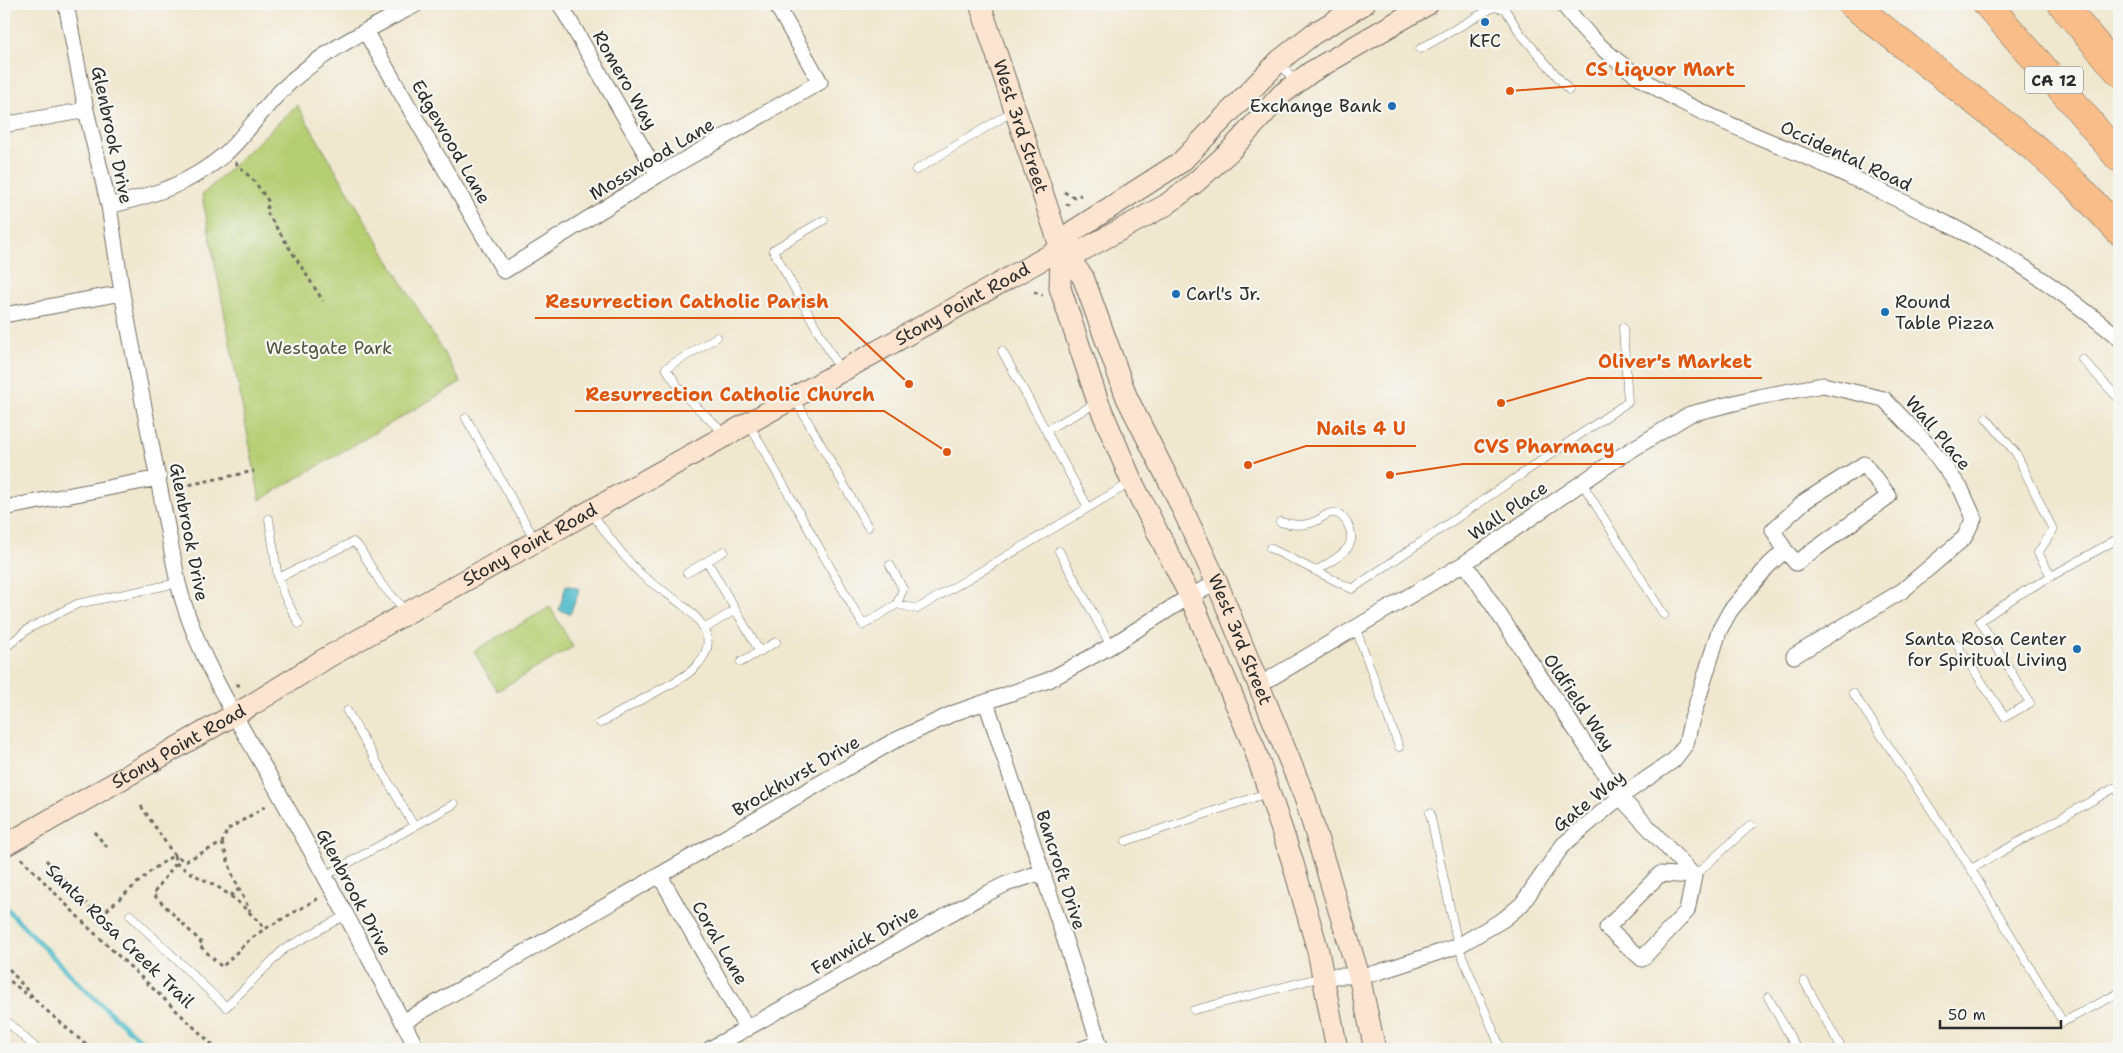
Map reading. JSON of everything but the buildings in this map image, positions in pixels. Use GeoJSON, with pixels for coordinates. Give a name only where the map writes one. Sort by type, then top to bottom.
{"type":"FeatureCollection","features":[{"type":"Feature","properties":{"kind":"highway"},"geometry":{"type":"LineString","coordinates":[[1852,4],[2037,150],[2070,179],[2119,231]]}},
{"type":"Feature","properties":{"kind":"highway","name":"CA 12"},"geometry":{"type":"LineString","coordinates":[[1987,4],[2119,158]]}},
{"type":"Feature","properties":{"kind":"highway","name":"CA 12"},"geometry":{"type":"LineString","coordinates":[[2062,4],[2119,72]]}},
{"type":"Feature","properties":{"kind":"main road","name":"West 3rd Street"},"geometry":{"type":"LineString","coordinates":[[980,4],[1061,249],[1060,288],[1098,402],[1132,482],[1190,596],[1254,747],[1292,860],[1324,976],[1337,1049]]}},
{"type":"Feature","properties":{"kind":"main road","name":"Stony Point Road"},"geometry":{"type":"LineString","coordinates":[[6,845],[234,715],[328,657],[1061,249],[1072,232],[1181,162],[1279,61],[1313,34],[1364,4]]}},
{"type":"Feature","properties":{"kind":"main road","name":"Stony Point Road"},"geometry":{"type":"LineString","coordinates":[[1061,249],[1082,251],[1166,205],[1197,181],[1230,151],[1265,111],[1296,83],[1329,60],[1428,4]]}},
{"type":"Feature","properties":{"kind":"main road","name":"West 3rd Street"},"geometry":{"type":"LineString","coordinates":[[1061,249],[1083,276],[1128,398],[1217,583],[1305,798],[1359,976],[1375,1049]]}},
{"type":"Feature","properties":{"kind":"street","name":"Glenbrook Drive"},"geometry":{"type":"LineString","coordinates":[[66,4],[86,110],[109,206],[122,293],[178,583],[186,614],[234,715],[325,876],[417,1049]]}},
{"type":"Feature","properties":{"kind":"street"},"geometry":{"type":"LineString","coordinates":[[109,206],[159,193],[191,178],[225,154],[283,89],[314,64],[366,31],[417,4]]}},
{"type":"Feature","properties":{"kind":"street","name":"Romero Way"},"geometry":{"type":"LineString","coordinates":[[560,4],[658,176]]}},
{"type":"Feature","properties":{"kind":"street","name":"Mosswood Lane"},"geometry":{"type":"LineString","coordinates":[[504,271],[658,176],[820,82],[776,4]]}},
{"type":"Feature","properties":{"kind":"street","name":"Occidental Road"},"geometry":{"type":"LineString","coordinates":[[1563,4],[1598,44],[1658,89],[1690,106],[1861,183],[1986,245],[2016,262],[2069,298],[2119,338]]}},
{"type":"Feature","properties":{"kind":"street","name":"Edgewood Lane"},"geometry":{"type":"LineString","coordinates":[[366,31],[504,271]]}},
{"type":"Feature","properties":{"kind":"street"},"geometry":{"type":"LineString","coordinates":[[4,125],[86,110]]}},
{"type":"Feature","properties":{"kind":"street"},"geometry":{"type":"LineString","coordinates":[[4,315],[122,293]]}},
{"type":"Feature","properties":{"kind":"street","name":"Wall Place"},"geometry":{"type":"LineString","coordinates":[[1260,686],[1464,563],[1618,458],[1690,414],[1758,397],[1823,385],[1884,399],[1928,445],[1961,489],[1974,518],[1964,538],[1902,591],[1794,656]]}},
{"type":"Feature","properties":{"kind":"street"},"geometry":{"type":"LineString","coordinates":[[1864,464],[1889,496],[1796,563],[1785,550],[1773,530],[1805,501],[1864,464]]}},
{"type":"Feature","properties":{"kind":"street"},"geometry":{"type":"LineString","coordinates":[[4,508],[160,484]]}},
{"type":"Feature","properties":{"kind":"street","name":"Gate Way"},"geometry":{"type":"LineString","coordinates":[[1324,976],[1376,974],[1458,946],[1504,919],[1522,904],[1563,845],[1620,797],[1674,760],[1686,744],[1719,631],[1730,611],[1768,566],[1785,550]]}},
{"type":"Feature","properties":{"kind":"street","name":"Oldfield Way"},"geometry":{"type":"LineString","coordinates":[[1464,563],[1620,797],[1694,876]]}},
{"type":"Feature","properties":{"kind":"street","name":"Brockhurst Drive"},"geometry":{"type":"LineString","coordinates":[[403,1022],[892,742],[946,716],[1049,680],[1111,646],[1190,596],[1217,583]]}},
{"type":"Feature","properties":{"kind":"street","name":"Bancroft Drive"},"geometry":{"type":"LineString","coordinates":[[986,702],[1100,1046]]}},
{"type":"Feature","properties":{"kind":"street","name":"Fenwick Drive"},"geometry":{"type":"LineString","coordinates":[[710,1049],[978,898],[1006,884],[1042,872]]}},
{"type":"Feature","properties":{"kind":"street"},"geometry":{"type":"LineString","coordinates":[[1660,874],[1694,876],[1687,911],[1642,959],[1607,928],[1660,874]]}},
{"type":"Feature","properties":{"kind":"street","name":"Coral Lane"},"geometry":{"type":"LineString","coordinates":[[660,876],[747,1029]]}},
{"type":"Feature","properties":{"kind":"street"},"geometry":{"type":"LineString","coordinates":[[1082,1049],[1100,1046]]}},
{"type":"Feature","properties":{"kind":"lane"},"geometry":{"type":"LineString","coordinates":[[1420,49],[1494,7],[1501,7],[1505,9],[1520,33],[1569,90]]}},
{"type":"Feature","properties":{"kind":"lane"},"geometry":{"type":"LineString","coordinates":[[1279,61],[1296,83]]}},
{"type":"Feature","properties":{"kind":"lane"},"geometry":{"type":"LineString","coordinates":[[916,170],[1015,110]]}},
{"type":"Feature","properties":{"kind":"lane"},"geometry":{"type":"LineString","coordinates":[[824,220],[773,250],[841,372]]}},
{"type":"Feature","properties":{"kind":"lane"},"geometry":{"type":"LineString","coordinates":[[1270,548],[1352,589],[1628,402],[1623,328]]}},
{"type":"Feature","properties":{"kind":"lane"},"geometry":{"type":"LineString","coordinates":[[717,337],[666,368],[683,394],[726,436]]}},
{"type":"Feature","properties":{"kind":"lane"},"geometry":{"type":"LineString","coordinates":[[1002,351],[1088,508]]}},
{"type":"Feature","properties":{"kind":"lane"},"geometry":{"type":"LineString","coordinates":[[2082,360],[2119,399]]}},
{"type":"Feature","properties":{"kind":"lane"},"geometry":{"type":"LineString","coordinates":[[794,398],[868,527]]}},
{"type":"Feature","properties":{"kind":"lane"},"geometry":{"type":"LineString","coordinates":[[1046,430],[1098,402]]}},
{"type":"Feature","properties":{"kind":"lane"},"geometry":{"type":"LineString","coordinates":[[466,418],[536,541]]}},
{"type":"Feature","properties":{"kind":"lane"},"geometry":{"type":"LineString","coordinates":[[1986,418],[2016,453],[2052,530],[2038,553],[2051,576]]}},
{"type":"Feature","properties":{"kind":"lane"},"geometry":{"type":"LineString","coordinates":[[749,423],[863,625],[898,604],[903,588],[890,565]]}},
{"type":"Feature","properties":{"kind":"lane"},"geometry":{"type":"LineString","coordinates":[[898,604],[917,609],[1132,482]]}},
{"type":"Feature","properties":{"kind":"lane"},"geometry":{"type":"LineString","coordinates":[[1582,483],[1664,615]]}},
{"type":"Feature","properties":{"kind":"lane"},"geometry":{"type":"LineString","coordinates":[[591,511],[613,544],[652,584],[679,601],[700,621],[707,636],[706,652],[697,665],[680,678],[600,723]]}},
{"type":"Feature","properties":{"kind":"lane"},"geometry":{"type":"LineString","coordinates":[[1280,522],[1304,525],[1331,513],[1336,513],[1343,518],[1352,532],[1352,539],[1344,553],[1316,571]]}},
{"type":"Feature","properties":{"kind":"lane"},"geometry":{"type":"LineString","coordinates":[[269,519],[278,578],[285,598],[300,624]]}},
{"type":"Feature","properties":{"kind":"lane"},"geometry":{"type":"LineString","coordinates":[[1957,645],[2005,716],[2030,702],[1980,621],[2018,595],[2119,538]]}},
{"type":"Feature","properties":{"kind":"lane"},"geometry":{"type":"LineString","coordinates":[[278,578],[353,542],[360,547],[382,585],[408,613]]}},
{"type":"Feature","properties":{"kind":"lane"},"geometry":{"type":"LineString","coordinates":[[687,573],[724,551]]}},
{"type":"Feature","properties":{"kind":"lane"},"geometry":{"type":"LineString","coordinates":[[1059,551],[1111,646]]}},
{"type":"Feature","properties":{"kind":"lane"},"geometry":{"type":"LineString","coordinates":[[707,561],[760,652]]}},
{"type":"Feature","properties":{"kind":"lane"},"geometry":{"type":"LineString","coordinates":[[4,649],[28,629],[77,604],[178,583]]}},
{"type":"Feature","properties":{"kind":"lane"},"geometry":{"type":"LineString","coordinates":[[704,629],[735,610]]}},
{"type":"Feature","properties":{"kind":"lane"},"geometry":{"type":"LineString","coordinates":[[1356,629],[1400,746]]}},
{"type":"Feature","properties":{"kind":"lane"},"geometry":{"type":"LineString","coordinates":[[741,662],[776,642]]}},
{"type":"Feature","properties":{"kind":"lane"},"geometry":{"type":"LineString","coordinates":[[1853,693],[1971,869],[2063,1022],[2119,993]]}},
{"type":"Feature","properties":{"kind":"lane"},"geometry":{"type":"LineString","coordinates":[[347,711],[414,826]]}},
{"type":"Feature","properties":{"kind":"lane"},"geometry":{"type":"LineString","coordinates":[[1971,869],[2116,787],[2119,793]]}},
{"type":"Feature","properties":{"kind":"lane"},"geometry":{"type":"LineString","coordinates":[[1126,841],[1269,792]]}},
{"type":"Feature","properties":{"kind":"lane"},"geometry":{"type":"LineString","coordinates":[[325,876],[454,804]]}},
{"type":"Feature","properties":{"kind":"lane"},"geometry":{"type":"LineString","coordinates":[[1430,813],[1458,946],[1501,1049]]}},
{"type":"Feature","properties":{"kind":"lane"},"geometry":{"type":"LineString","coordinates":[[1694,876],[1751,825]]}},
{"type":"Feature","properties":{"kind":"lane"},"geometry":{"type":"LineString","coordinates":[[130,915],[226,1007],[284,949],[346,915]]}},
{"type":"Feature","properties":{"kind":"lane"},"geometry":{"type":"LineString","coordinates":[[1194,1010],[1324,976]]}},
{"type":"Feature","properties":{"kind":"lane"},"geometry":{"type":"LineString","coordinates":[[1804,981],[1842,1049]]}},
{"type":"Feature","properties":{"kind":"lane"},"geometry":{"type":"LineString","coordinates":[[1768,997],[1797,1049]]}},
{"type":"Feature","properties":{"kind":"lane"},"geometry":{"type":"LineString","coordinates":[[4,1019],[37,1049]]}},
{"type":"Feature","properties":{"kind":"path"},"geometry":{"type":"LineString","coordinates":[[225,154],[254,181],[269,202],[266,211],[323,301]]}},
{"type":"Feature","properties":{"kind":"path"},"geometry":{"type":"LineString","coordinates":[[1064,192],[1074,197],[1081,195]]}},
{"type":"Feature","properties":{"kind":"path"},"geometry":{"type":"LineString","coordinates":[[1066,204],[1073,206]]}},
{"type":"Feature","properties":{"kind":"path"},"geometry":{"type":"LineString","coordinates":[[1034,292],[1044,295]]}},
{"type":"Feature","properties":{"kind":"path"},"geometry":{"type":"LineString","coordinates":[[160,484],[254,471]]}},
{"type":"Feature","properties":{"kind":"path"},"geometry":{"type":"LineString","coordinates":[[236,685],[242,686]]}},
{"type":"Feature","properties":{"kind":"path"},"geometry":{"type":"LineString","coordinates":[[141,806],[174,855],[176,863],[229,896],[251,913],[265,929]]}},
{"type":"Feature","properties":{"kind":"path"},"geometry":{"type":"LineString","coordinates":[[174,855],[185,861],[222,842],[227,830],[266,806]]}},
{"type":"Feature","properties":{"kind":"path"},"geometry":{"type":"LineString","coordinates":[[94,832],[106,847]]}},
{"type":"Feature","properties":{"kind":"path"},"geometry":{"type":"LineString","coordinates":[[222,842],[239,888],[251,913]]}},
{"type":"Feature","properties":{"kind":"path","name":"Santa Rosa Creek Trail"},"geometry":{"type":"LineString","coordinates":[[6,845],[88,927],[217,1049]]}},
{"type":"Feature","properties":{"kind":"path"},"geometry":{"type":"LineString","coordinates":[[46,860],[99,917],[152,870],[174,855]]}},
{"type":"Feature","properties":{"kind":"path"},"geometry":{"type":"LineString","coordinates":[[176,863],[152,894],[201,942],[199,945],[222,967],[248,941],[319,898]]}},
{"type":"Feature","properties":{"kind":"path"},"geometry":{"type":"LineString","coordinates":[[229,896],[239,888]]}},
{"type":"Feature","properties":{"kind":"path"},"geometry":{"type":"LineString","coordinates":[[4,963],[38,1003]]}},
{"type":"Feature","properties":{"kind":"path"},"geometry":{"type":"LineString","coordinates":[[4,976],[90,1049]]}},
{"type":"Feature","properties":{"kind":"green space","name":"Westgate Park"},"geometry":{"type":"Polygon","coordinates":[[[297,105],[461,382],[260,500],[202,195],[297,105]]]}},
{"type":"Feature","properties":{"kind":"green space"},"geometry":{"type":"Polygon","coordinates":[[[550,607],[573,647],[497,691],[474,651],[550,607]]]}},
{"type":"Feature","properties":{"kind":"water"},"geometry":{"type":"Polygon","coordinates":[[[566,585],[580,589],[570,614],[559,610],[566,585]]]}},
{"type":"Feature","properties":{"kind":"waterway"},"geometry":{"type":"LineString","coordinates":[[4,906],[82,987],[150,1049]]}},
{"type":"Feature","properties":{"kind":"place","name":"KFC"},"geometry":{"type":"Point","coordinates":[1485,22]}},
{"type":"Feature","properties":{"kind":"place","name":"CS Liquor Mart"},"geometry":{"type":"Point","coordinates":[1510,91]}},
{"type":"Feature","properties":{"kind":"place","name":"Exchange Bank"},"geometry":{"type":"Point","coordinates":[1392,106]}},
{"type":"Feature","properties":{"kind":"place","name":"Carl's Jr."},"geometry":{"type":"Point","coordinates":[1176,294]}},
{"type":"Feature","properties":{"kind":"place","name":"Round Table Pizza"},"geometry":{"type":"Point","coordinates":[1885,312]}},
{"type":"Feature","properties":{"kind":"place","name":"Resurrection Catholic Parish"},"geometry":{"type":"Point","coordinates":[909,384]}},
{"type":"Feature","properties":{"kind":"place","name":"Oliver's Market"},"geometry":{"type":"Point","coordinates":[1501,403]}},
{"type":"Feature","properties":{"kind":"place","name":"Resurrection Catholic Church"},"geometry":{"type":"Point","coordinates":[947,452]}},
{"type":"Feature","properties":{"kind":"place","name":"Nails 4 U"},"geometry":{"type":"Point","coordinates":[1248,465]}},
{"type":"Feature","properties":{"kind":"place","name":"CVS Pharmacy"},"geometry":{"type":"Point","coordinates":[1390,475]}},
{"type":"Feature","properties":{"kind":"place","name":"Santa Rosa Center for Spiritual Living"},"geometry":{"type":"Point","coordinates":[2077,649]}}]}
